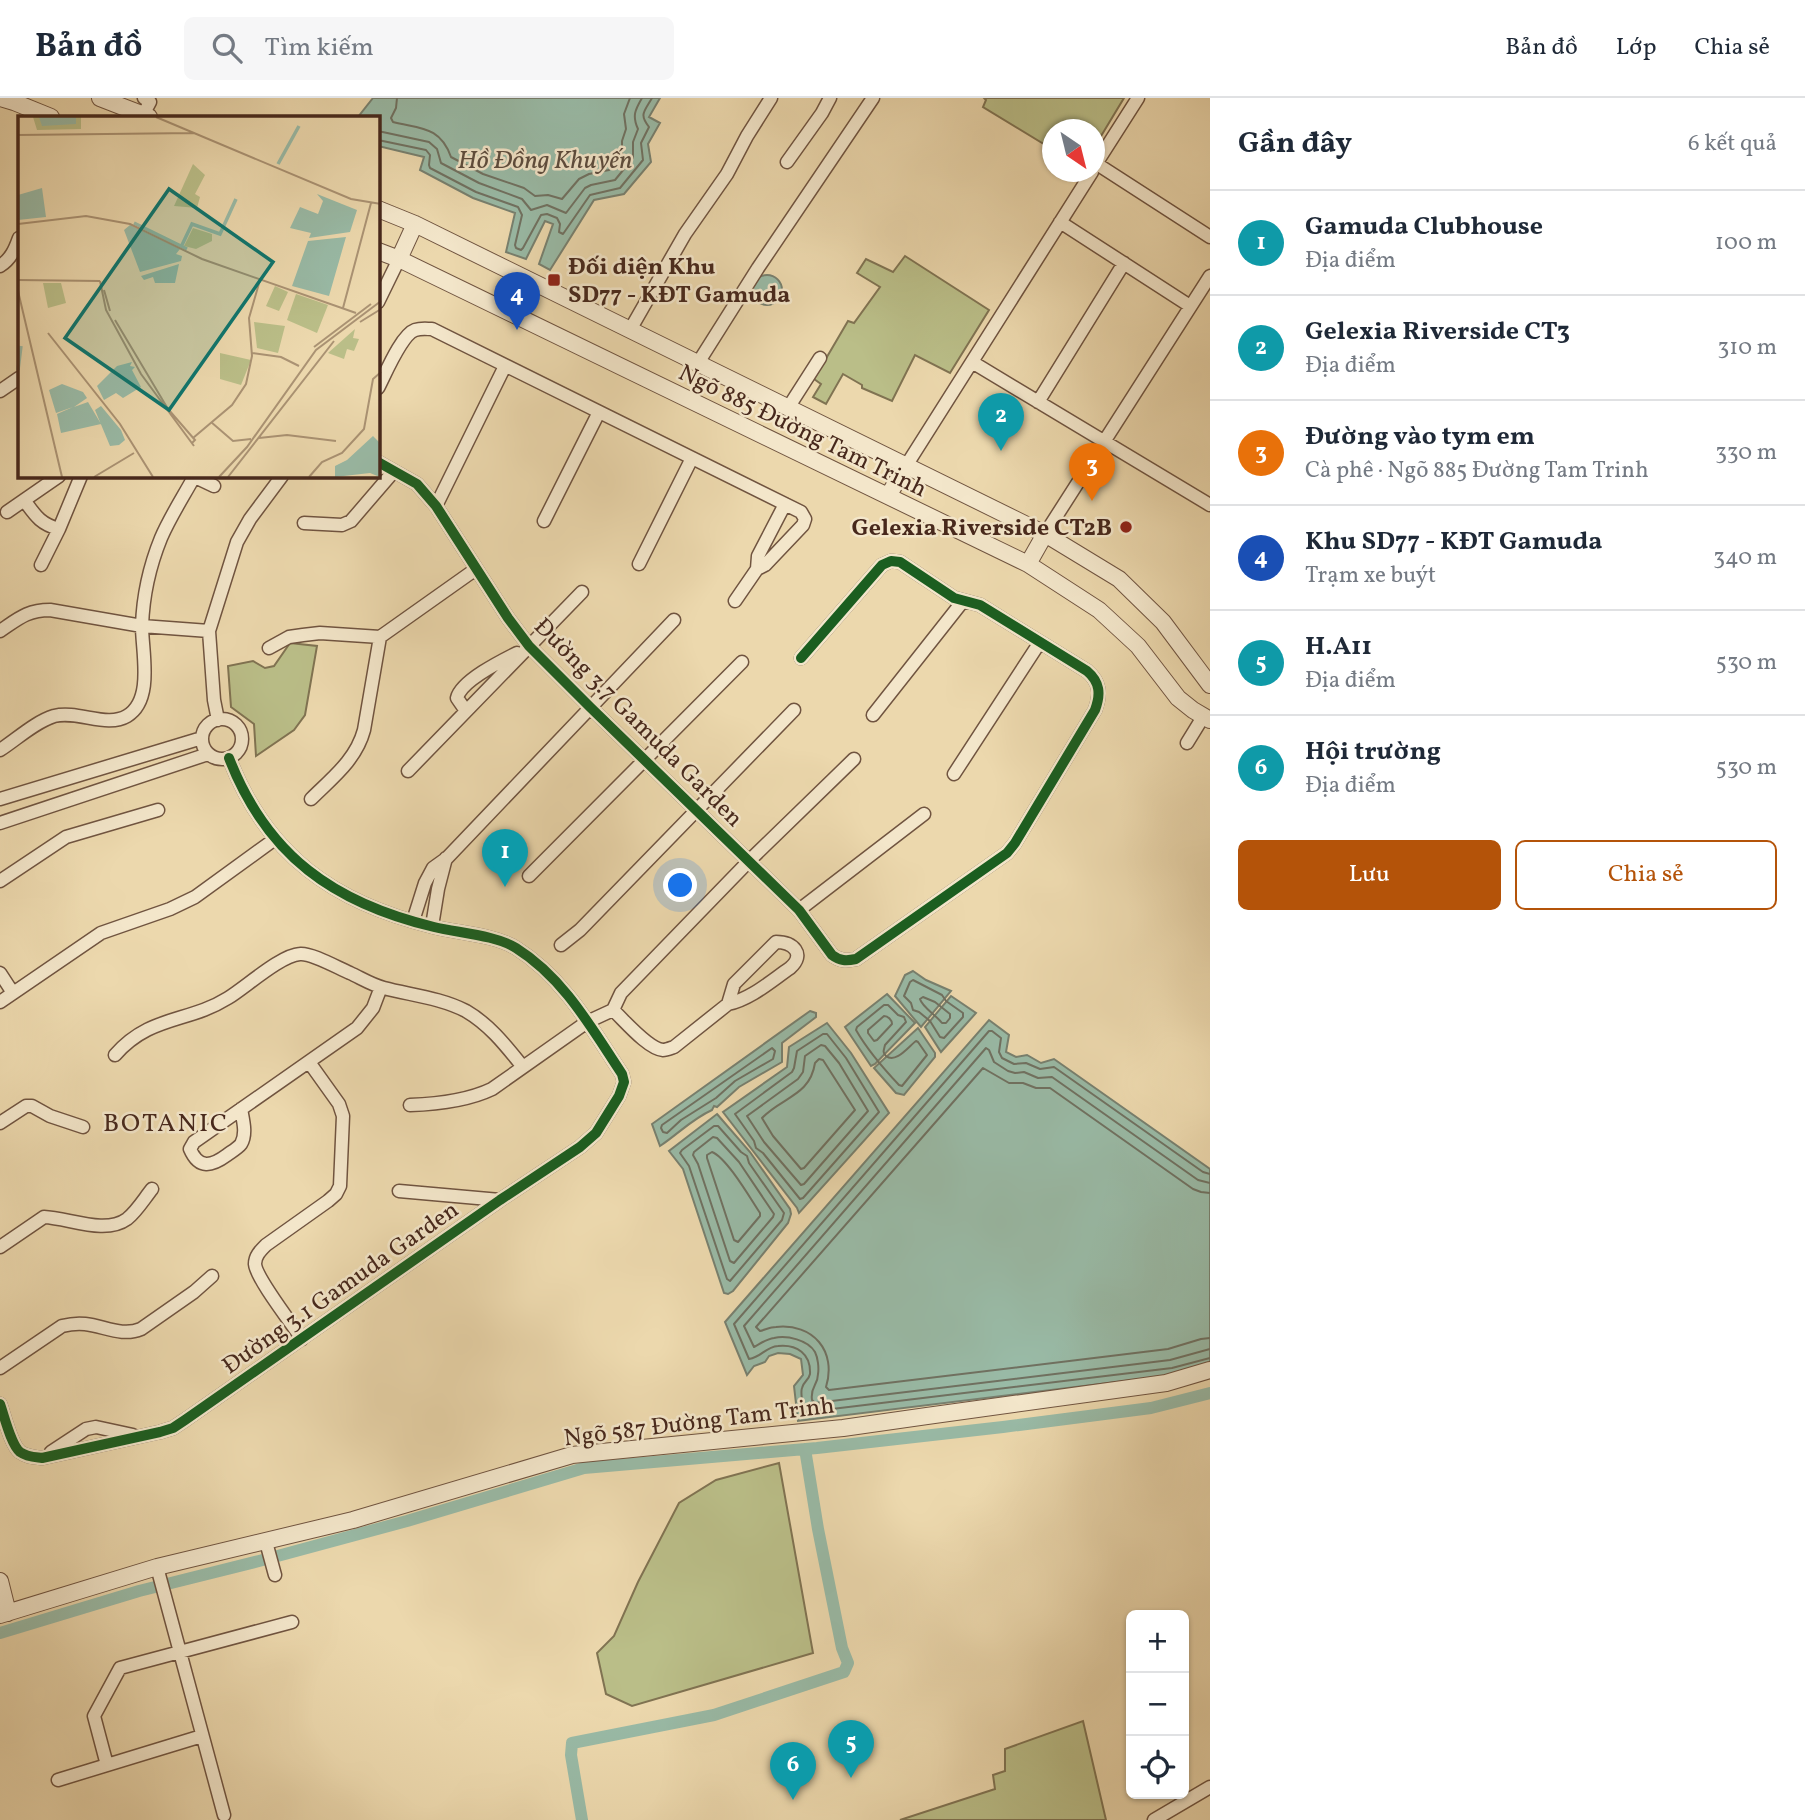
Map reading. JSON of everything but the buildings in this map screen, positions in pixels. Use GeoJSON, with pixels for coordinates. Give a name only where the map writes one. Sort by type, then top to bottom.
{"type":"FeatureCollection","features":[{"type":"Feature","properties":{"kind":"street"},"geometry":{"type":"LineString","coordinates":[[0,98],[49,116]]}},
{"type":"Feature","properties":{"kind":"street"},"geometry":{"type":"LineString","coordinates":[[100,98],[148,106]]}},
{"type":"Feature","properties":{"kind":"street"},"geometry":{"type":"LineString","coordinates":[[630,330],[685,234],[727,174],[771,98]]}},
{"type":"Feature","properties":{"kind":"street"},"geometry":{"type":"LineString","coordinates":[[787,162],[830,98]]}},
{"type":"Feature","properties":{"kind":"street"},"geometry":{"type":"LineString","coordinates":[[698,363],[758,268],[873,98]]}},
{"type":"Feature","properties":{"kind":"street"},"geometry":{"type":"LineString","coordinates":[[1105,150],[1138,98]]}},
{"type":"Feature","properties":{"kind":"street"},"geometry":{"type":"LineString","coordinates":[[1105,175],[1210,237]]}},
{"type":"Feature","properties":{"kind":"street"},"geometry":{"type":"LineString","coordinates":[[888,496],[1085,182]]}},
{"type":"Feature","properties":{"kind":"street","name":"Ngõ 885 Đường Tam Trinh"},"geometry":{"type":"LineString","coordinates":[[380,210],[415,224],[1045,534],[1119,579],[1163,622],[1210,685]]}},
{"type":"Feature","properties":{"kind":"street"},"geometry":{"type":"LineString","coordinates":[[1060,222],[1190,306]]}},
{"type":"Feature","properties":{"kind":"street"},"geometry":{"type":"LineString","coordinates":[[380,298],[415,224]]}},
{"type":"Feature","properties":{"kind":"street"},"geometry":{"type":"LineString","coordinates":[[0,266],[17,252]]}},
{"type":"Feature","properties":{"kind":"street","name":"Ngõ 885 Đường Tam Trinh"},"geometry":{"type":"LineString","coordinates":[[380,252],[1028,564],[1099,610],[1138,646],[1178,698],[1207,718]]}},
{"type":"Feature","properties":{"kind":"street"},"geometry":{"type":"LineString","coordinates":[[1038,402],[1124,263]]}},
{"type":"Feature","properties":{"kind":"street"},"geometry":{"type":"LineString","coordinates":[[1028,564],[1210,276]]}},
{"type":"Feature","properties":{"kind":"street"},"geometry":{"type":"LineString","coordinates":[[380,384],[403,341],[412,331],[432,329],[801,512],[804,522],[765,565],[757,569],[735,601]]}},
{"type":"Feature","properties":{"kind":"street"},"geometry":{"type":"LineString","coordinates":[[788,408],[820,358]]}},
{"type":"Feature","properties":{"kind":"street"},"geometry":{"type":"LineString","coordinates":[[972,362],[1210,505]]}},
{"type":"Feature","properties":{"kind":"street"},"geometry":{"type":"LineString","coordinates":[[436,506],[505,366]]}},
{"type":"Feature","properties":{"kind":"street"},"geometry":{"type":"LineString","coordinates":[[0,391],[18,379]]}},
{"type":"Feature","properties":{"kind":"street"},"geometry":{"type":"LineString","coordinates":[[544,521],[599,412]]}},
{"type":"Feature","properties":{"kind":"street"},"geometry":{"type":"LineString","coordinates":[[639,564],[692,458]]}},
{"type":"Feature","properties":{"kind":"street","name":"Đường 3.7 Gamuda Garden"},"geometry":{"type":"LineString","coordinates":[[380,464],[417,484],[436,506],[529,646],[799,910],[832,955],[838,960],[846,961],[856,959],[1007,853],[1095,710],[1099,689],[1095,678],[1087,671],[980,605],[954,598],[900,562],[891,561],[882,565],[801,658]]}},
{"type":"Feature","properties":{"kind":"street"},"geometry":{"type":"LineString","coordinates":[[303,523],[342,525],[351,521],[394,471]]}},
{"type":"Feature","properties":{"kind":"street"},"geometry":{"type":"LineString","coordinates":[[7,512],[56,478]]}},
{"type":"Feature","properties":{"kind":"street"},"geometry":{"type":"LineString","coordinates":[[41,565],[80,478]]}},
{"type":"Feature","properties":{"kind":"street"},"geometry":{"type":"LineString","coordinates":[[0,750],[55,716],[80,715],[114,721],[135,711],[142,698],[144,683],[142,626],[146,587],[162,536],[193,478]]}},
{"type":"Feature","properties":{"kind":"street"},"geometry":{"type":"LineString","coordinates":[[198,478],[214,486]]}},
{"type":"Feature","properties":{"kind":"street"},"geometry":{"type":"LineString","coordinates":[[219,720],[212,689],[209,631],[237,542],[250,519],[281,478]]}},
{"type":"Feature","properties":{"kind":"street"},"geometry":{"type":"LineString","coordinates":[[24,500],[39,520],[59,529]]}},
{"type":"Feature","properties":{"kind":"street"},"geometry":{"type":"LineString","coordinates":[[757,569],[758,556],[785,504]]}},
{"type":"Feature","properties":{"kind":"street"},"geometry":{"type":"LineString","coordinates":[[269,648],[289,637],[303,635],[380,637],[476,569]]}},
{"type":"Feature","properties":{"kind":"street"},"geometry":{"type":"LineString","coordinates":[[408,771],[582,592]]}},
{"type":"Feature","properties":{"kind":"street"},"geometry":{"type":"LineString","coordinates":[[873,715],[963,601]]}},
{"type":"Feature","properties":{"kind":"street"},"geometry":{"type":"LineString","coordinates":[[0,631],[25,614],[36,610],[50,610],[142,626],[209,631]]}},
{"type":"Feature","properties":{"kind":"street"},"geometry":{"type":"LineString","coordinates":[[413,921],[425,883],[433,868],[447,858],[674,620]]}},
{"type":"Feature","properties":{"kind":"street"},"geometry":{"type":"LineString","coordinates":[[311,799],[343,768],[360,745],[380,637]]}},
{"type":"Feature","properties":{"kind":"street"},"geometry":{"type":"LineString","coordinates":[[954,774],[1040,642]]}},
{"type":"Feature","properties":{"kind":"street"},"geometry":{"type":"LineString","coordinates":[[466,711],[457,698],[463,687],[495,664],[529,646]]}},
{"type":"Feature","properties":{"kind":"street"},"geometry":{"type":"LineString","coordinates":[[529,876],[742,662]]}},
{"type":"Feature","properties":{"kind":"street"},"geometry":{"type":"LineString","coordinates":[[561,945],[580,930],[794,710]]}},
{"type":"Feature","properties":{"kind":"street"},"geometry":{"type":"LineString","coordinates":[[1187,743],[1207,718]]}},
{"type":"Feature","properties":{"kind":"street"},"geometry":{"type":"LineString","coordinates":[[219,720],[233,722],[241,734],[240,749],[229,758],[215,758],[203,747],[205,729],[210,723],[219,720]]}},
{"type":"Feature","properties":{"kind":"street"},"geometry":{"type":"LineString","coordinates":[[16,817],[4,798],[202,738]]}},
{"type":"Feature","properties":{"kind":"street"},"geometry":{"type":"LineString","coordinates":[[0,823],[208,754]]}},
{"type":"Feature","properties":{"kind":"street","name":"Đường 3.1 Gamuda Garden"},"geometry":{"type":"LineString","coordinates":[[42,1458],[173,1428],[580,1147],[596,1133],[620,1096],[624,1082],[622,1074],[563,988],[514,947],[413,921],[369,906],[326,884],[297,861],[275,839],[259,817],[238,782],[229,758]]}},
{"type":"Feature","properties":{"kind":"street"},"geometry":{"type":"LineString","coordinates":[[410,1105],[479,1096],[587,1022],[613,1010],[621,993],[749,861],[854,759]]}},
{"type":"Feature","properties":{"kind":"street"},"geometry":{"type":"LineString","coordinates":[[0,881],[66,837],[158,810]]}},
{"type":"Feature","properties":{"kind":"street"},"geometry":{"type":"LineString","coordinates":[[799,910],[924,814]]}},
{"type":"Feature","properties":{"kind":"street"},"geometry":{"type":"LineString","coordinates":[[0,1002],[101,933],[195,898],[275,839]]}},
{"type":"Feature","properties":{"kind":"street"},"geometry":{"type":"LineString","coordinates":[[432,926],[438,888],[447,858]]}},
{"type":"Feature","properties":{"kind":"street"},"geometry":{"type":"LineString","coordinates":[[613,1010],[654,1047],[664,1050],[674,1047],[728,1004],[748,997],[790,968],[796,963],[796,949],[791,944],[776,942],[734,984],[728,1004]]}},
{"type":"Feature","properties":{"kind":"street"},"geometry":{"type":"LineString","coordinates":[[116,1055],[124,1045],[150,1027],[212,1007],[228,999],[288,957],[305,953],[381,987],[442,1002],[465,1011],[501,1039],[523,1067]]}},
{"type":"Feature","properties":{"kind":"street"},"geometry":{"type":"LineString","coordinates":[[0,973],[13,993]]}},
{"type":"Feature","properties":{"kind":"street"},"geometry":{"type":"LineString","coordinates":[[241,1110],[244,1135],[240,1144],[217,1162],[200,1163],[190,1149],[194,1142],[357,1028],[373,1008],[381,987]]}},
{"type":"Feature","properties":{"kind":"street"},"geometry":{"type":"LineString","coordinates":[[302,1339],[255,1267],[259,1252],[266,1245],[336,1194],[340,1186],[343,1116],[339,1104],[309,1062]]}},
{"type":"Feature","properties":{"kind":"street"},"geometry":{"type":"LineString","coordinates":[[0,1123],[26,1106],[32,1106],[50,1116],[83,1127]]}},
{"type":"Feature","properties":{"kind":"street"},"geometry":{"type":"LineString","coordinates":[[0,1247],[44,1217],[105,1226],[117,1224],[135,1212],[152,1189]]}},
{"type":"Feature","properties":{"kind":"street","name":"Đường 3.1 Gamuda Garden"},"geometry":{"type":"LineString","coordinates":[[399,1191],[500,1200]]}},
{"type":"Feature","properties":{"kind":"street"},"geometry":{"type":"LineString","coordinates":[[0,1368],[62,1326],[86,1324],[123,1332],[141,1329],[212,1276]]}},
{"type":"Feature","properties":{"kind":"street","name":"Ngõ 587 Đường Tam Trinh"},"geometry":{"type":"LineString","coordinates":[[4,1614],[267,1546],[572,1455],[915,1418],[1166,1383],[1210,1370]]}},
{"type":"Feature","properties":{"kind":"street"},"geometry":{"type":"LineString","coordinates":[[0,1404],[16,1448],[22,1454],[42,1458]]}},
{"type":"Feature","properties":{"kind":"street","name":"Đường 3.1 Gamuda Garden"},"geometry":{"type":"LineString","coordinates":[[42,1458],[86,1429],[96,1427],[140,1436]]}},
{"type":"Feature","properties":{"kind":"street"},"geometry":{"type":"LineString","coordinates":[[267,1546],[274,1571]]}},
{"type":"Feature","properties":{"kind":"street"},"geometry":{"type":"LineString","coordinates":[[158,1573],[224,1815]]}},
{"type":"Feature","properties":{"kind":"street"},"geometry":{"type":"LineString","coordinates":[[0,1585],[4,1614]]}},
{"type":"Feature","properties":{"kind":"street"},"geometry":{"type":"LineString","coordinates":[[107,1765],[94,1716],[120,1668],[292,1622]]}},
{"type":"Feature","properties":{"kind":"street"},"geometry":{"type":"LineString","coordinates":[[58,1780],[202,1736]]}},
{"type":"Feature","properties":{"kind":"street"},"geometry":{"type":"LineString","coordinates":[[1154,1820],[1210,1787]]}},
{"type":"Feature","properties":{"kind":"green space"},"geometry":{"type":"Polygon","coordinates":[[[984,98],[1124,98],[1105,129],[1105,119],[1042,119],[1042,143],[983,107],[986,100],[984,98]]]}},
{"type":"Feature","properties":{"kind":"green space"},"geometry":{"type":"Polygon","coordinates":[[[905,256],[989,310],[950,373],[915,355],[892,401],[862,388],[862,385],[843,374],[826,404],[813,397],[821,384],[814,379],[848,321],[854,323],[880,287],[857,273],[866,259],[893,272],[905,256]]]}},
{"type":"Feature","properties":{"kind":"green space"},"geometry":{"type":"Polygon","coordinates":[[[290,643],[317,646],[305,715],[294,730],[256,756],[254,724],[231,707],[228,666],[253,661],[265,668],[274,666],[290,643]]]}},
{"type":"Feature","properties":{"kind":"green space"},"geometry":{"type":"Polygon","coordinates":[[[779,1463],[813,1653],[632,1706],[606,1694],[597,1653],[614,1636],[638,1582],[679,1503],[716,1480],[779,1463]]]}},
{"type":"Feature","properties":{"kind":"green space"},"geometry":{"type":"Polygon","coordinates":[[[1083,1721],[1106,1820],[900,1820],[995,1789],[993,1775],[1005,1771],[1005,1749],[1083,1721]]]}},
{"type":"Feature","properties":{"kind":"water","name":"Hồ Đồng Khuyến"},"geometry":{"type":"Polygon","coordinates":[[[373,98],[660,98],[649,117],[660,123],[648,144],[651,162],[624,194],[594,200],[550,270],[539,264],[553,224],[545,221],[526,259],[506,252],[515,213],[473,198],[420,170],[424,157],[380,146],[380,116],[359,116],[373,98]]]}},
{"type":"Feature","properties":{"kind":"water"},"geometry":{"type":"Polygon","coordinates":[[[767,275],[778,279],[782,290],[778,301],[767,305],[756,301],[752,290],[756,279],[767,275]]]}},
{"type":"Feature","properties":{"kind":"water"},"geometry":{"type":"Polygon","coordinates":[[[913,971],[951,991],[921,1027],[895,996],[905,975],[913,971]]]}},
{"type":"Feature","properties":{"kind":"water"},"geometry":{"type":"Polygon","coordinates":[[[887,994],[915,1023],[871,1066],[845,1027],[887,994]]]}},
{"type":"Feature","properties":{"kind":"water"},"geometry":{"type":"Polygon","coordinates":[[[951,996],[976,1013],[941,1052],[925,1027],[951,996]]]}},
{"type":"Feature","properties":{"kind":"water"},"geometry":{"type":"Polygon","coordinates":[[[810,1011],[816,1013],[816,1017],[782,1043],[782,1062],[739,1087],[717,1107],[714,1106],[660,1146],[652,1124],[810,1011]]]}},
{"type":"Feature","properties":{"kind":"water"},"geometry":{"type":"Polygon","coordinates":[[[989,1020],[1009,1035],[1006,1052],[1016,1057],[1027,1055],[1041,1063],[1054,1059],[1210,1169],[1210,1364],[1174,1375],[798,1421],[794,1386],[803,1375],[801,1359],[778,1353],[754,1366],[747,1375],[725,1322],[989,1020]]]}},
{"type":"Feature","properties":{"kind":"water"},"geometry":{"type":"Polygon","coordinates":[[[827,1023],[851,1053],[889,1113],[799,1213],[723,1112],[787,1067],[789,1047],[827,1023]]]}},
{"type":"Feature","properties":{"kind":"water"},"geometry":{"type":"Polygon","coordinates":[[[918,1028],[935,1057],[904,1095],[896,1093],[874,1068],[918,1028]]]}},
{"type":"Feature","properties":{"kind":"water"},"geometry":{"type":"Polygon","coordinates":[[[717,1114],[750,1152],[791,1214],[788,1223],[728,1294],[724,1293],[683,1169],[669,1151],[717,1114]]]}},
{"type":"Feature","properties":{"kind":"waterway"},"geometry":{"type":"LineString","coordinates":[[0,1633],[139,1591],[407,1521],[584,1468],[817,1448],[1003,1427],[1151,1408],[1210,1393]]}},
{"type":"Feature","properties":{"kind":"waterway"},"geometry":{"type":"LineString","coordinates":[[582,1820],[571,1755],[572,1743],[714,1715],[844,1672],[848,1663],[842,1648],[818,1529],[805,1449]]}},
{"type":"Feature","properties":{"kind":"cycle path"},"geometry":{"type":"LineString","coordinates":[[380,463],[417,484],[436,506],[529,646],[799,910],[832,955],[852,960],[1007,853],[1095,710],[1098,689],[1095,679],[1087,671],[980,605],[954,598],[900,562],[891,561],[882,565],[801,658]]}},
{"type":"Feature","properties":{"kind":"cycle path"},"geometry":{"type":"LineString","coordinates":[[0,1404],[17,1448],[23,1454],[33,1457],[42,1458],[173,1428],[580,1147],[596,1133],[619,1096],[624,1082],[622,1074],[576,1005],[533,960],[498,940],[398,917],[335,889],[308,870],[284,848],[263,822],[229,758]]}},
{"type":"Feature","properties":{"kind":"place","name":"Đối diện Khu SD77 - KĐT Gamuda"},"geometry":{"type":"Point","coordinates":[554,280]}},
{"type":"Feature","properties":{"kind":"place","name":"Khu SD77 - KĐT Gamuda"},"geometry":{"type":"Point","coordinates":[517,330]}},
{"type":"Feature","properties":{"kind":"place","name":"Gelexia Riverside CT3"},"geometry":{"type":"Point","coordinates":[1001,451]}},
{"type":"Feature","properties":{"kind":"place","name":"Đường vào tym em"},"geometry":{"type":"Point","coordinates":[1092,501]}},
{"type":"Feature","properties":{"kind":"place","name":"Gelexia Riverside CT2B"},"geometry":{"type":"Point","coordinates":[1126,527]}},
{"type":"Feature","properties":{"kind":"place","name":"Gamuda Clubhouse"},"geometry":{"type":"Point","coordinates":[505,887]}},
{"type":"Feature","properties":{"kind":"place","name":"H.A11"},"geometry":{"type":"Point","coordinates":[851,1778]}},
{"type":"Feature","properties":{"kind":"place","name":"Hội trường"},"geometry":{"type":"Point","coordinates":[793,1800]}},
{"type":"Feature","properties":{"kind":"district","name":"BOTANIC"},"geometry":{"type":"Point","coordinates":[166,1122]}}]}
